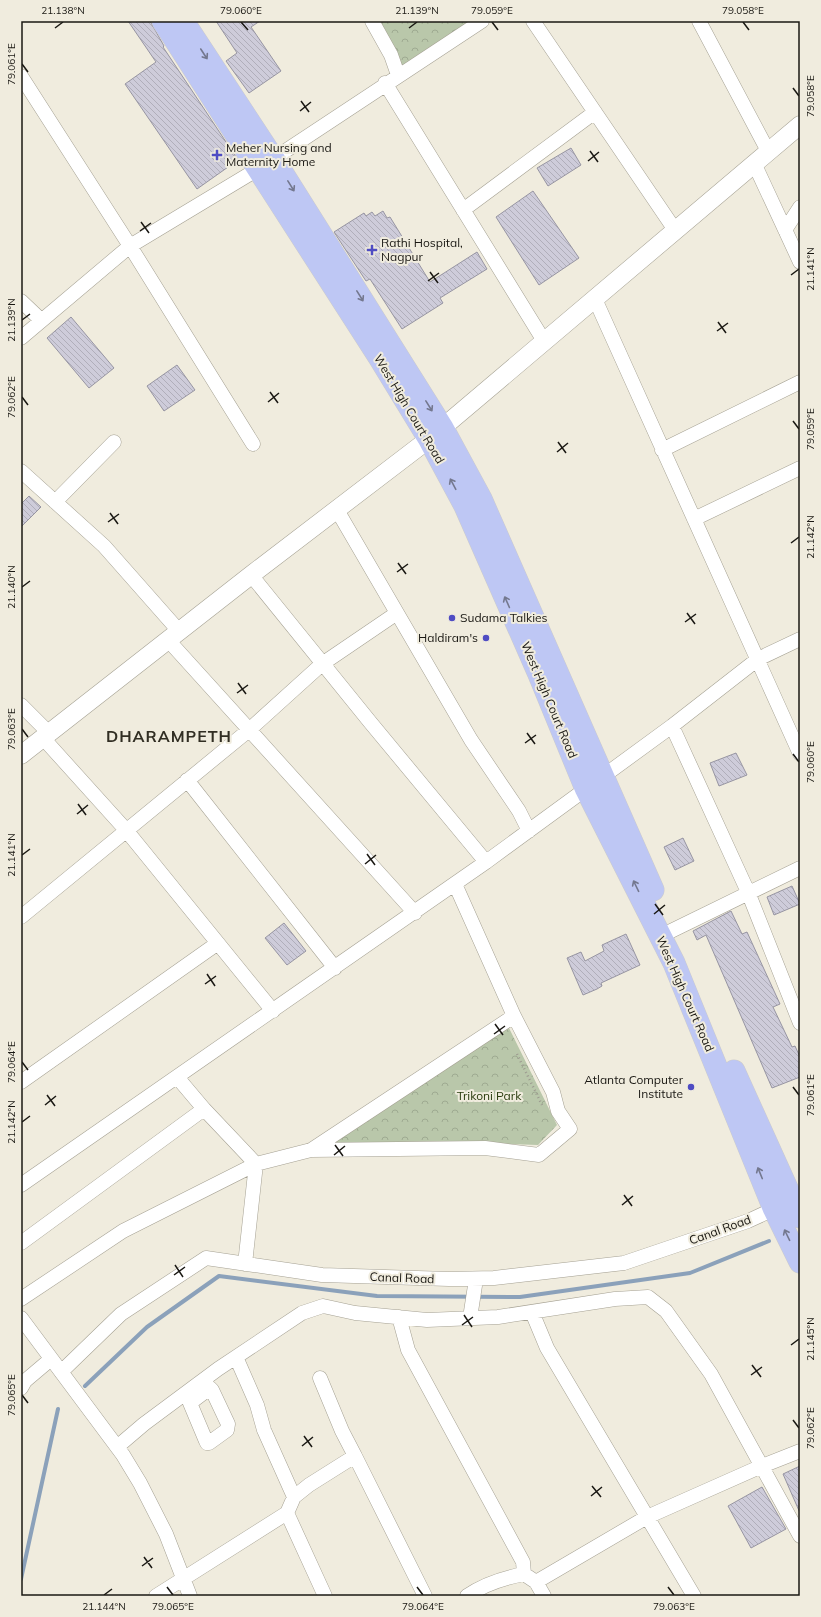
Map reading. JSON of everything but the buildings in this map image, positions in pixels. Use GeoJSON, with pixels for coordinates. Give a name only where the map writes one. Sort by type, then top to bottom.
{"type":"FeatureCollection","features":[{"type":"Feature","properties":{"kind":"main road","name":"West High Court Road"},"geometry":{"type":"LineString","coordinates":[[163,21],[265,163]]}},
{"type":"Feature","properties":{"kind":"main road","name":"West High Court Road"},"geometry":{"type":"LineString","coordinates":[[183,21],[265,163],[436,433],[481,499],[594,783],[674,963],[792,1206]]}},
{"type":"Feature","properties":{"kind":"main road","name":"West High Court Road"},"geometry":{"type":"LineString","coordinates":[[594,783],[672,931],[792,1206],[800,1262]]}},
{"type":"Feature","properties":{"kind":"street"},"geometry":{"type":"LineString","coordinates":[[372,21],[391,55],[398,75]]}},
{"type":"Feature","properties":{"kind":"street"},"geometry":{"type":"LineString","coordinates":[[21,338],[130,246],[265,163],[385,83],[482,21]]}},
{"type":"Feature","properties":{"kind":"street"},"geometry":{"type":"LineString","coordinates":[[533,21],[675,230]]}},
{"type":"Feature","properties":{"kind":"street"},"geometry":{"type":"LineString","coordinates":[[699,21],[768,151]]}},
{"type":"Feature","properties":{"kind":"street"},"geometry":{"type":"LineString","coordinates":[[21,76],[130,246],[252,444]]}},
{"type":"Feature","properties":{"kind":"street"},"geometry":{"type":"LineString","coordinates":[[385,83],[544,341]]}},
{"type":"Feature","properties":{"kind":"street"},"geometry":{"type":"LineString","coordinates":[[463,210],[595,112]]}},
{"type":"Feature","properties":{"kind":"street"},"geometry":{"type":"LineString","coordinates":[[21,755],[436,433],[800,125]]}},
{"type":"Feature","properties":{"kind":"street"},"geometry":{"type":"LineString","coordinates":[[754,163],[800,262]]}},
{"type":"Feature","properties":{"kind":"street"},"geometry":{"type":"LineString","coordinates":[[785,230],[800,207]]}},
{"type":"Feature","properties":{"kind":"street"},"geometry":{"type":"LineString","coordinates":[[594,299],[800,754]]}},
{"type":"Feature","properties":{"kind":"street"},"geometry":{"type":"LineString","coordinates":[[21,301],[41,320]]}},
{"type":"Feature","properties":{"kind":"street"},"geometry":{"type":"LineString","coordinates":[[662,450],[800,382]]}},
{"type":"Feature","properties":{"kind":"street"},"geometry":{"type":"LineString","coordinates":[[55,502],[114,442]]}},
{"type":"Feature","properties":{"kind":"street"},"geometry":{"type":"LineString","coordinates":[[694,519],[800,468]]}},
{"type":"Feature","properties":{"kind":"street"},"geometry":{"type":"LineString","coordinates":[[21,471],[104,546],[248,730],[414,913]]}},
{"type":"Feature","properties":{"kind":"street"},"geometry":{"type":"LineString","coordinates":[[337,510],[471,740],[519,811],[529,831]]}},
{"type":"Feature","properties":{"kind":"street"},"geometry":{"type":"LineString","coordinates":[[251,576],[486,862]]}},
{"type":"Feature","properties":{"kind":"street"},"geometry":{"type":"LineString","coordinates":[[21,917],[248,730],[322,664],[397,613]]}},
{"type":"Feature","properties":{"kind":"street"},"geometry":{"type":"LineString","coordinates":[[21,1185],[486,862],[672,726],[758,659],[800,639]]}},
{"type":"Feature","properties":{"kind":"street"},"geometry":{"type":"LineString","coordinates":[[21,705],[126,830],[273,1011]]}},
{"type":"Feature","properties":{"kind":"street"},"geometry":{"type":"LineString","coordinates":[[672,726],[748,892],[800,1023]]}},
{"type":"Feature","properties":{"kind":"street"},"geometry":{"type":"LineString","coordinates":[[187,780],[335,968]]}},
{"type":"Feature","properties":{"kind":"street"},"geometry":{"type":"LineString","coordinates":[[672,931],[748,892],[800,868]]}},
{"type":"Feature","properties":{"kind":"street"},"geometry":{"type":"LineString","coordinates":[[21,1299],[123,1231],[256,1164],[311,1150],[485,1148],[539,1155],[570,1129],[558,1111],[553,1092],[514,1016],[455,884]]}},
{"type":"Feature","properties":{"kind":"street"},"geometry":{"type":"LineString","coordinates":[[21,1082],[218,943]]}},
{"type":"Feature","properties":{"kind":"street"},"geometry":{"type":"LineString","coordinates":[[311,1150],[514,1016]]}},
{"type":"Feature","properties":{"kind":"street"},"geometry":{"type":"LineString","coordinates":[[177,1078],[256,1164],[245,1264]]}},
{"type":"Feature","properties":{"kind":"street"},"geometry":{"type":"LineString","coordinates":[[21,1243],[204,1109]]}},
{"type":"Feature","properties":{"kind":"street","name":"Canal Road"},"geometry":{"type":"LineString","coordinates":[[61,1372],[121,1314],[206,1258],[322,1275],[449,1279],[494,1278],[624,1263],[792,1206]]}},
{"type":"Feature","properties":{"kind":"street"},"geometry":{"type":"LineString","coordinates":[[470,1318],[476,1279]]}},
{"type":"Feature","properties":{"kind":"street"},"geometry":{"type":"LineString","coordinates":[[117,1447],[144,1424],[188,1398],[236,1358],[302,1313],[323,1306],[355,1313],[427,1320],[498,1317],[615,1299],[648,1298],[666,1311],[711,1374],[800,1536]]}},
{"type":"Feature","properties":{"kind":"street"},"geometry":{"type":"LineString","coordinates":[[532,1312],[547,1348],[694,1596]]}},
{"type":"Feature","properties":{"kind":"street"},"geometry":{"type":"LineString","coordinates":[[399,1317],[408,1350],[523,1562],[524,1574]]}},
{"type":"Feature","properties":{"kind":"street"},"geometry":{"type":"LineString","coordinates":[[21,1318],[127,1461],[166,1534],[190,1596]]}},
{"type":"Feature","properties":{"kind":"street"},"geometry":{"type":"LineString","coordinates":[[236,1358],[257,1405],[264,1430],[294,1497]]}},
{"type":"Feature","properties":{"kind":"street"},"geometry":{"type":"LineString","coordinates":[[21,1388],[25,1382],[51,1359]]}},
{"type":"Feature","properties":{"kind":"street"},"geometry":{"type":"LineString","coordinates":[[320,1378],[342,1431],[425,1596]]}},
{"type":"Feature","properties":{"kind":"street"},"geometry":{"type":"LineString","coordinates":[[536,1582],[647,1517],[762,1466],[800,1451]]}},
{"type":"Feature","properties":{"kind":"street"},"geometry":{"type":"LineString","coordinates":[[156,1596],[287,1513],[294,1497],[309,1485],[355,1456]]}},
{"type":"Feature","properties":{"kind":"street"},"geometry":{"type":"LineString","coordinates":[[287,1513],[325,1596]]}},
{"type":"Feature","properties":{"kind":"street"},"geometry":{"type":"LineString","coordinates":[[467,1596],[478,1588],[501,1578],[524,1574],[536,1582],[544,1596]]}},
{"type":"Feature","properties":{"kind":"path"},"geometry":{"type":"LineString","coordinates":[[516,1051],[545,1112]]}},
{"type":"Feature","properties":{"kind":"green space"},"geometry":{"type":"Polygon","coordinates":[[[374,21],[478,21],[400,69],[374,21]]]}},
{"type":"Feature","properties":{"kind":"green space","name":"Trikoni Park"},"geometry":{"type":"Polygon","coordinates":[[[509,1028],[557,1125],[538,1145],[474,1143],[322,1143],[509,1028]]]}},
{"type":"Feature","properties":{"kind":"waterway"},"geometry":{"type":"LineString","coordinates":[[85,1386],[147,1327],[219,1276],[377,1296],[520,1297],[690,1273],[769,1241]]}},
{"type":"Feature","properties":{"kind":"waterway"},"geometry":{"type":"LineString","coordinates":[[21,1579],[58,1409]]}},
{"type":"Feature","properties":{"kind":"place","name":"Meher Nursing and Maternity Home"},"geometry":{"type":"Point","coordinates":[217,155]}},
{"type":"Feature","properties":{"kind":"place","name":"Rathi Hospital, Nagpur"},"geometry":{"type":"Point","coordinates":[372,250]}},
{"type":"Feature","properties":{"kind":"place","name":"Sudama Talkies"},"geometry":{"type":"Point","coordinates":[452,618]}},
{"type":"Feature","properties":{"kind":"place","name":"Haldiram's"},"geometry":{"type":"Point","coordinates":[486,638]}},
{"type":"Feature","properties":{"kind":"place","name":"Atlanta Computer Institute"},"geometry":{"type":"Point","coordinates":[691,1087]}},
{"type":"Feature","properties":{"kind":"district","name":"DHARAMPETH"},"geometry":{"type":"Point","coordinates":[169,736]}}]}
